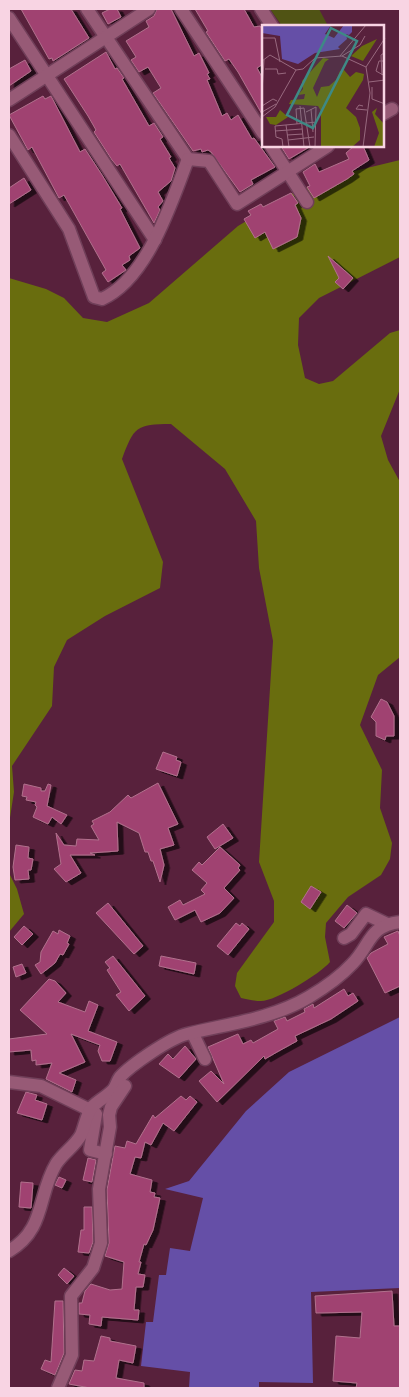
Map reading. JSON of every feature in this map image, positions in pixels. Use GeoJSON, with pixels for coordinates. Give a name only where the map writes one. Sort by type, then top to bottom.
{"type":"FeatureCollection","features":[{"type":"Feature","properties":{"kind":"street"},"geometry":{"type":"LineString","coordinates":[[87,9],[188,159]]}},
{"type":"Feature","properties":{"kind":"street"},"geometry":{"type":"LineString","coordinates":[[9,100],[148,9]]}},
{"type":"Feature","properties":{"kind":"street"},"geometry":{"type":"LineString","coordinates":[[181,9],[262,131]]}},
{"type":"Feature","properties":{"kind":"street"},"geometry":{"type":"LineString","coordinates":[[261,9],[271,25]]}},
{"type":"Feature","properties":{"kind":"street"},"geometry":{"type":"LineString","coordinates":[[9,18],[155,240]]}},
{"type":"Feature","properties":{"kind":"street"},"geometry":{"type":"LineString","coordinates":[[9,135],[69,229],[94,296],[102,299],[112,295],[140,264],[163,227],[188,159]]}},
{"type":"Feature","properties":{"kind":"street"},"geometry":{"type":"LineString","coordinates":[[272,148],[307,202]]}},
{"type":"Feature","properties":{"kind":"street"},"geometry":{"type":"LineString","coordinates":[[188,159],[209,161],[237,204],[325,148]]}},
{"type":"Feature","properties":{"kind":"street"},"geometry":{"type":"LineString","coordinates":[[344,938],[351,934],[366,914],[387,924]]}},
{"type":"Feature","properties":{"kind":"street"},"geometry":{"type":"LineString","coordinates":[[9,1252],[18,1246],[32,1231],[40,1215],[56,1163],[79,1139],[93,1107],[114,1090],[120,1077],[153,1051],[187,1034],[193,1034],[222,1024],[243,1022],[308,997],[343,973],[359,957],[371,935],[387,924],[400,922]]}},
{"type":"Feature","properties":{"kind":"street"},"geometry":{"type":"LineString","coordinates":[[193,1034],[205,1059]]}},
{"type":"Feature","properties":{"kind":"street"},"geometry":{"type":"LineString","coordinates":[[58,1388],[72,1355],[71,1296],[93,1268],[101,1243],[99,1189],[110,1127],[109,1114],[118,1095],[172,1041]]}},
{"type":"Feature","properties":{"kind":"street"},"geometry":{"type":"LineString","coordinates":[[9,1082],[41,1086],[98,1108],[90,1150],[106,1154]]}},
{"type":"Feature","properties":{"kind":"shaded area"},"geometry":{"type":"Polygon","coordinates":[[[270,9],[319,9],[327,25],[281,25],[270,9]]]}},
{"type":"Feature","properties":{"kind":"shaded area"},"geometry":{"type":"Polygon","coordinates":[[[400,160],[400,257],[319,298],[299,318],[298,345],[305,378],[319,384],[333,381],[390,333],[400,330],[400,389],[381,436],[388,460],[400,482],[400,657],[378,675],[360,725],[382,770],[380,808],[392,843],[390,859],[381,875],[348,897],[326,923],[325,937],[330,962],[317,973],[277,997],[261,1001],[251,1000],[241,998],[235,986],[237,973],[274,922],[274,901],[259,862],[273,641],[259,568],[256,521],[225,469],[171,424],[150,425],[138,430],[130,440],[122,459],[163,562],[160,588],[105,616],[67,640],[54,667],[52,706],[12,766],[14,792],[9,824],[9,278],[46,289],[64,298],[83,318],[107,322],[149,303],[238,226],[291,194],[334,176],[400,160]]]}},
{"type":"Feature","properties":{"kind":"shaded area"},"geometry":{"type":"Polygon","coordinates":[[[9,873],[17,889],[24,914],[9,932],[9,873]]]}},
{"type":"Feature","properties":{"kind":"shaded area"},"geometry":{"type":"Polygon","coordinates":[[[400,1017],[400,1288],[311,1292],[313,1383],[259,1382],[259,1388],[189,1388],[190,1372],[141,1366],[146,1322],[153,1322],[159,1275],[166,1275],[170,1248],[190,1251],[203,1198],[165,1189],[189,1181],[246,1111],[289,1072],[400,1017]]]}},
{"type":"Feature","properties":{"kind":"building"},"geometry":{"type":"Polygon","coordinates":[[[21,9],[71,9],[89,38],[53,61],[52,58],[49,59],[21,9]]]}},
{"type":"Feature","properties":{"kind":"building"},"geometry":{"type":"Polygon","coordinates":[[[110,9],[117,9],[121,17],[108,24],[102,13],[110,9]]]}},
{"type":"Feature","properties":{"kind":"building"},"geometry":{"type":"Polygon","coordinates":[[[157,9],[171,9],[194,56],[199,53],[209,73],[207,74],[210,79],[207,80],[222,116],[227,113],[231,120],[238,115],[252,139],[254,138],[275,167],[251,180],[253,184],[240,192],[211,152],[208,150],[202,152],[201,149],[193,151],[153,93],[161,88],[148,67],[139,72],[131,60],[136,57],[126,41],[149,27],[146,21],[154,16],[157,9]]]}},
{"type":"Feature","properties":{"kind":"building"},"geometry":{"type":"Polygon","coordinates":[[[195,9],[244,9],[254,27],[260,26],[262,29],[262,65],[257,68],[262,77],[262,114],[238,72],[229,59],[225,61],[206,32],[208,31],[195,9]]]}},
{"type":"Feature","properties":{"kind":"building"},"geometry":{"type":"Polygon","coordinates":[[[106,52],[115,69],[117,68],[124,78],[122,79],[149,126],[154,123],[163,137],[160,139],[171,157],[169,158],[175,168],[171,181],[158,192],[163,201],[158,207],[160,210],[154,223],[120,164],[117,166],[112,160],[94,132],[96,130],[64,79],[106,52]]]}},
{"type":"Feature","properties":{"kind":"building"},"geometry":{"type":"Polygon","coordinates":[[[25,60],[31,71],[9,86],[9,69],[25,60]]]}},
{"type":"Feature","properties":{"kind":"building"},"geometry":{"type":"Polygon","coordinates":[[[43,96],[45,99],[51,96],[80,152],[85,149],[102,175],[122,208],[120,209],[140,248],[129,256],[130,260],[122,265],[126,270],[108,282],[102,273],[106,270],[64,195],[59,198],[32,147],[28,150],[9,115],[43,96]]]}},
{"type":"Feature","properties":{"kind":"building"},"geometry":{"type":"Polygon","coordinates":[[[282,148],[308,148],[289,159],[282,148]]]}},
{"type":"Feature","properties":{"kind":"building"},"geometry":{"type":"Polygon","coordinates":[[[352,148],[364,148],[369,160],[352,171],[354,174],[347,179],[314,198],[307,187],[310,186],[303,172],[315,164],[319,172],[349,159],[346,153],[352,148]]]}},
{"type":"Feature","properties":{"kind":"building"},"geometry":{"type":"Polygon","coordinates":[[[24,178],[31,190],[9,204],[9,188],[24,178]]]}},
{"type":"Feature","properties":{"kind":"building"},"geometry":{"type":"Polygon","coordinates":[[[291,193],[298,203],[295,205],[301,218],[297,237],[273,249],[265,232],[255,238],[244,219],[251,215],[248,211],[261,204],[263,207],[291,193]]]}},
{"type":"Feature","properties":{"kind":"building"},"geometry":{"type":"Polygon","coordinates":[[[328,256],[353,278],[343,289],[335,282],[339,278],[328,256]]]}},
{"type":"Feature","properties":{"kind":"building"},"geometry":{"type":"Polygon","coordinates":[[[381,699],[387,702],[394,716],[394,736],[386,736],[385,740],[376,736],[376,722],[371,717],[381,699]]]}},
{"type":"Feature","properties":{"kind":"building"},"geometry":{"type":"Polygon","coordinates":[[[163,752],[177,757],[176,760],[181,762],[177,776],[156,769],[163,752]]]}},
{"type":"Feature","properties":{"kind":"building"},"geometry":{"type":"Polygon","coordinates":[[[158,783],[178,824],[168,828],[174,845],[160,849],[164,865],[160,882],[153,861],[151,861],[148,852],[145,852],[139,833],[117,822],[118,851],[90,853],[95,855],[70,855],[81,873],[66,882],[54,869],[61,864],[56,833],[64,845],[76,846],[77,839],[99,840],[91,826],[94,824],[92,821],[110,812],[128,795],[131,798],[158,783]]]}},
{"type":"Feature","properties":{"kind":"building"},"geometry":{"type":"Polygon","coordinates":[[[24,784],[41,788],[41,791],[45,791],[48,784],[51,785],[47,806],[67,815],[61,824],[52,817],[48,824],[33,817],[37,807],[35,805],[36,802],[26,800],[27,797],[22,796],[24,784]]]}},
{"type":"Feature","properties":{"kind":"building"},"geometry":{"type":"Polygon","coordinates":[[[223,824],[233,838],[215,849],[207,837],[223,824]]]}},
{"type":"Feature","properties":{"kind":"building"},"geometry":{"type":"Polygon","coordinates":[[[16,845],[29,847],[28,858],[33,859],[31,870],[28,870],[29,879],[15,880],[13,867],[16,845]]]}},
{"type":"Feature","properties":{"kind":"building"},"geometry":{"type":"Polygon","coordinates":[[[220,847],[240,865],[238,868],[240,870],[224,888],[234,898],[220,913],[201,922],[195,910],[175,920],[168,907],[180,900],[183,905],[205,894],[201,890],[207,883],[192,870],[199,862],[202,865],[220,847]]]}},
{"type":"Feature","properties":{"kind":"building"},"geometry":{"type":"Polygon","coordinates":[[[311,886],[321,892],[310,909],[301,902],[311,886]]]}},
{"type":"Feature","properties":{"kind":"building"},"geometry":{"type":"Polygon","coordinates":[[[108,903],[143,946],[134,954],[96,913],[108,903]]]}},
{"type":"Feature","properties":{"kind":"building"},"geometry":{"type":"Polygon","coordinates":[[[347,905],[357,913],[344,928],[335,921],[347,905]]]}},
{"type":"Feature","properties":{"kind":"building"},"geometry":{"type":"Polygon","coordinates":[[[236,923],[240,926],[242,923],[249,929],[228,955],[217,946],[236,923]]]}},
{"type":"Feature","properties":{"kind":"building"},"geometry":{"type":"Polygon","coordinates":[[[24,926],[33,934],[22,945],[14,937],[24,926]]]}},
{"type":"Feature","properties":{"kind":"building"},"geometry":{"type":"Polygon","coordinates":[[[59,930],[70,936],[67,943],[69,944],[63,955],[60,954],[55,963],[41,974],[35,965],[40,962],[41,952],[53,931],[58,934],[59,930]]]}},
{"type":"Feature","properties":{"kind":"building"},"geometry":{"type":"Polygon","coordinates":[[[398,931],[400,936],[400,986],[385,993],[367,958],[371,953],[388,944],[384,937],[398,931]]]}},
{"type":"Feature","properties":{"kind":"building"},"geometry":{"type":"Polygon","coordinates":[[[113,956],[145,996],[129,1011],[116,995],[121,992],[107,970],[110,968],[105,962],[113,956]]]}},
{"type":"Feature","properties":{"kind":"building"},"geometry":{"type":"Polygon","coordinates":[[[161,956],[196,963],[194,974],[159,966],[161,956]]]}},
{"type":"Feature","properties":{"kind":"building"},"geometry":{"type":"Polygon","coordinates":[[[22,964],[26,973],[16,977],[13,967],[22,964]]]}},
{"type":"Feature","properties":{"kind":"building"},"geometry":{"type":"Polygon","coordinates":[[[49,979],[55,981],[66,993],[58,1002],[85,1012],[89,1001],[98,1005],[88,1031],[117,1042],[110,1061],[102,1061],[98,1051],[100,1045],[71,1034],[85,1062],[59,1073],[76,1080],[72,1092],[46,1079],[52,1063],[36,1065],[36,1060],[32,1061],[31,1050],[9,1052],[9,1039],[47,1034],[20,1010],[49,979]]]}},
{"type":"Feature","properties":{"kind":"building"},"geometry":{"type":"Polygon","coordinates":[[[344,989],[348,996],[353,993],[358,1001],[331,1019],[295,1036],[297,1041],[265,1059],[264,1056],[217,1102],[199,1081],[211,1071],[224,1084],[208,1047],[238,1034],[243,1044],[251,1040],[253,1043],[278,1029],[274,1021],[285,1017],[287,1021],[305,1012],[304,1009],[313,1004],[314,1008],[344,989]]]}},
{"type":"Feature","properties":{"kind":"building"},"geometry":{"type":"Polygon","coordinates":[[[185,1046],[196,1059],[179,1078],[159,1064],[168,1054],[173,1059],[185,1046]]]}},
{"type":"Feature","properties":{"kind":"building"},"geometry":{"type":"Polygon","coordinates":[[[26,1092],[37,1095],[35,1100],[47,1104],[42,1120],[17,1113],[26,1092]]]}},
{"type":"Feature","properties":{"kind":"building"},"geometry":{"type":"Polygon","coordinates":[[[181,1096],[186,1100],[190,1096],[197,1102],[174,1131],[163,1123],[151,1145],[145,1142],[141,1158],[135,1157],[130,1174],[152,1180],[150,1192],[155,1193],[154,1197],[160,1198],[153,1230],[146,1245],[144,1244],[139,1262],[141,1262],[138,1274],[145,1275],[143,1287],[136,1287],[134,1310],[139,1310],[138,1320],[102,1317],[101,1326],[89,1324],[90,1315],[79,1314],[79,1303],[82,1303],[85,1291],[91,1284],[110,1290],[122,1289],[124,1262],[105,1256],[109,1243],[107,1190],[115,1146],[125,1148],[127,1141],[136,1144],[153,1115],[155,1118],[181,1096]]]}},
{"type":"Feature","properties":{"kind":"building"},"geometry":{"type":"Polygon","coordinates":[[[88,1158],[96,1160],[92,1182],[83,1180],[88,1158]]]}},
{"type":"Feature","properties":{"kind":"building"},"geometry":{"type":"Polygon","coordinates":[[[59,1177],[66,1180],[62,1188],[55,1185],[59,1177]]]}},
{"type":"Feature","properties":{"kind":"building"},"geometry":{"type":"Polygon","coordinates":[[[21,1182],[33,1183],[31,1208],[19,1207],[21,1182]]]}},
{"type":"Feature","properties":{"kind":"building"},"geometry":{"type":"Polygon","coordinates":[[[84,1207],[92,1207],[93,1242],[89,1253],[78,1252],[81,1230],[84,1230],[84,1207]]]}},
{"type":"Feature","properties":{"kind":"building"},"geometry":{"type":"Polygon","coordinates":[[[64,1268],[74,1276],[67,1284],[58,1275],[64,1268]]]}},
{"type":"Feature","properties":{"kind":"building"},"geometry":{"type":"Polygon","coordinates":[[[392,1291],[394,1326],[400,1326],[400,1388],[356,1388],[357,1383],[333,1381],[336,1336],[360,1338],[362,1312],[316,1313],[315,1296],[392,1291]]]}},
{"type":"Feature","properties":{"kind":"building"},"geometry":{"type":"Polygon","coordinates":[[[55,1301],[63,1301],[64,1353],[55,1375],[41,1369],[45,1360],[51,1362],[55,1301]]]}},
{"type":"Feature","properties":{"kind":"building"},"geometry":{"type":"Polygon","coordinates":[[[101,1336],[110,1338],[110,1341],[136,1346],[133,1363],[119,1360],[116,1378],[144,1383],[144,1388],[90,1388],[69,1384],[75,1370],[82,1371],[84,1360],[94,1361],[101,1336]]]}}]}
